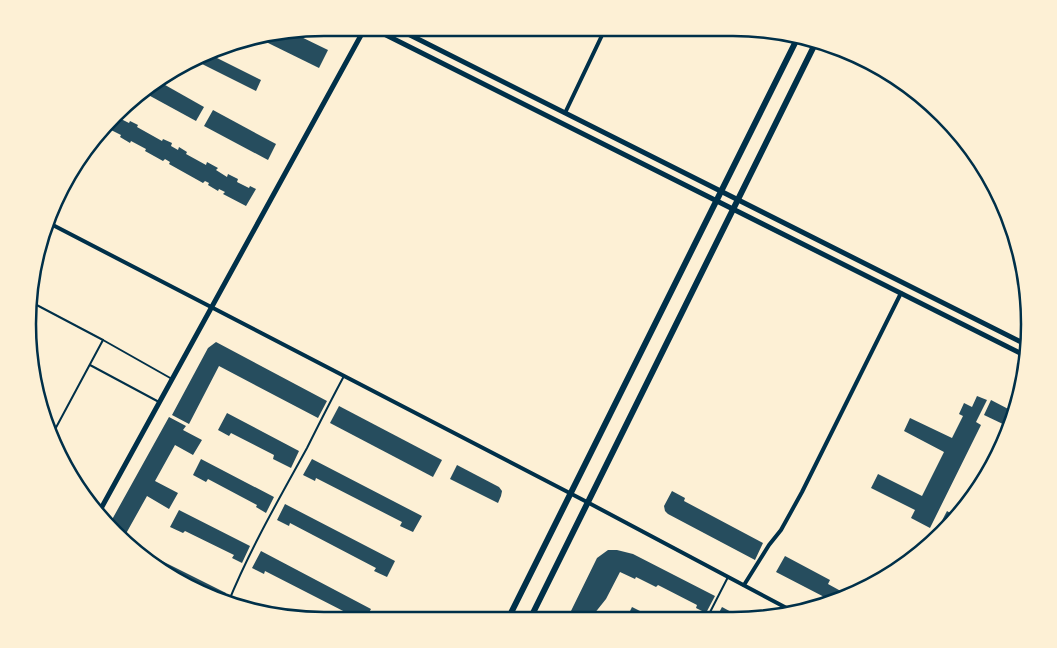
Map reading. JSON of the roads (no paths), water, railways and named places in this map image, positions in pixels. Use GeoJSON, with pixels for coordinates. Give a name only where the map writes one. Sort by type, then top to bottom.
{"type":"FeatureCollection","features":[{"type":"Feature","properties":{"kind":"main road"},"geometry":{"type":"LineString","coordinates":[[512,612],[795,43]]}},
{"type":"Feature","properties":{"kind":"main road"},"geometry":{"type":"LineString","coordinates":[[533,612],[813,48]]}},
{"type":"Feature","properties":{"kind":"street"},"geometry":{"type":"LineString","coordinates":[[102,507],[361,36]]}},
{"type":"Feature","properties":{"kind":"street"},"geometry":{"type":"LineString","coordinates":[[388,36],[1019,352]]}},
{"type":"Feature","properties":{"kind":"street"},"geometry":{"type":"LineString","coordinates":[[412,36],[1020,342]]}},
{"type":"Feature","properties":{"kind":"street"},"geometry":{"type":"LineString","coordinates":[[565,113],[602,36]]}},
{"type":"Feature","properties":{"kind":"street"},"geometry":{"type":"LineString","coordinates":[[54,226],[587,502],[784,607]]}},
{"type":"Feature","properties":{"kind":"street"},"geometry":{"type":"LineString","coordinates":[[744,585],[769,545],[781,530],[802,492],[901,293]]}},
{"type":"Feature","properties":{"kind":"lane"},"geometry":{"type":"LineString","coordinates":[[37,305],[103,340],[172,380]]}},
{"type":"Feature","properties":{"kind":"lane"},"geometry":{"type":"LineString","coordinates":[[56,428],[103,340]]}},
{"type":"Feature","properties":{"kind":"lane"},"geometry":{"type":"LineString","coordinates":[[90,365],[159,402]]}},
{"type":"Feature","properties":{"kind":"lane"},"geometry":{"type":"LineString","coordinates":[[231,596],[263,529],[344,376]]}},
{"type":"Feature","properties":{"kind":"lane"},"geometry":{"type":"LineString","coordinates":[[710,612],[728,577]]}}]}
